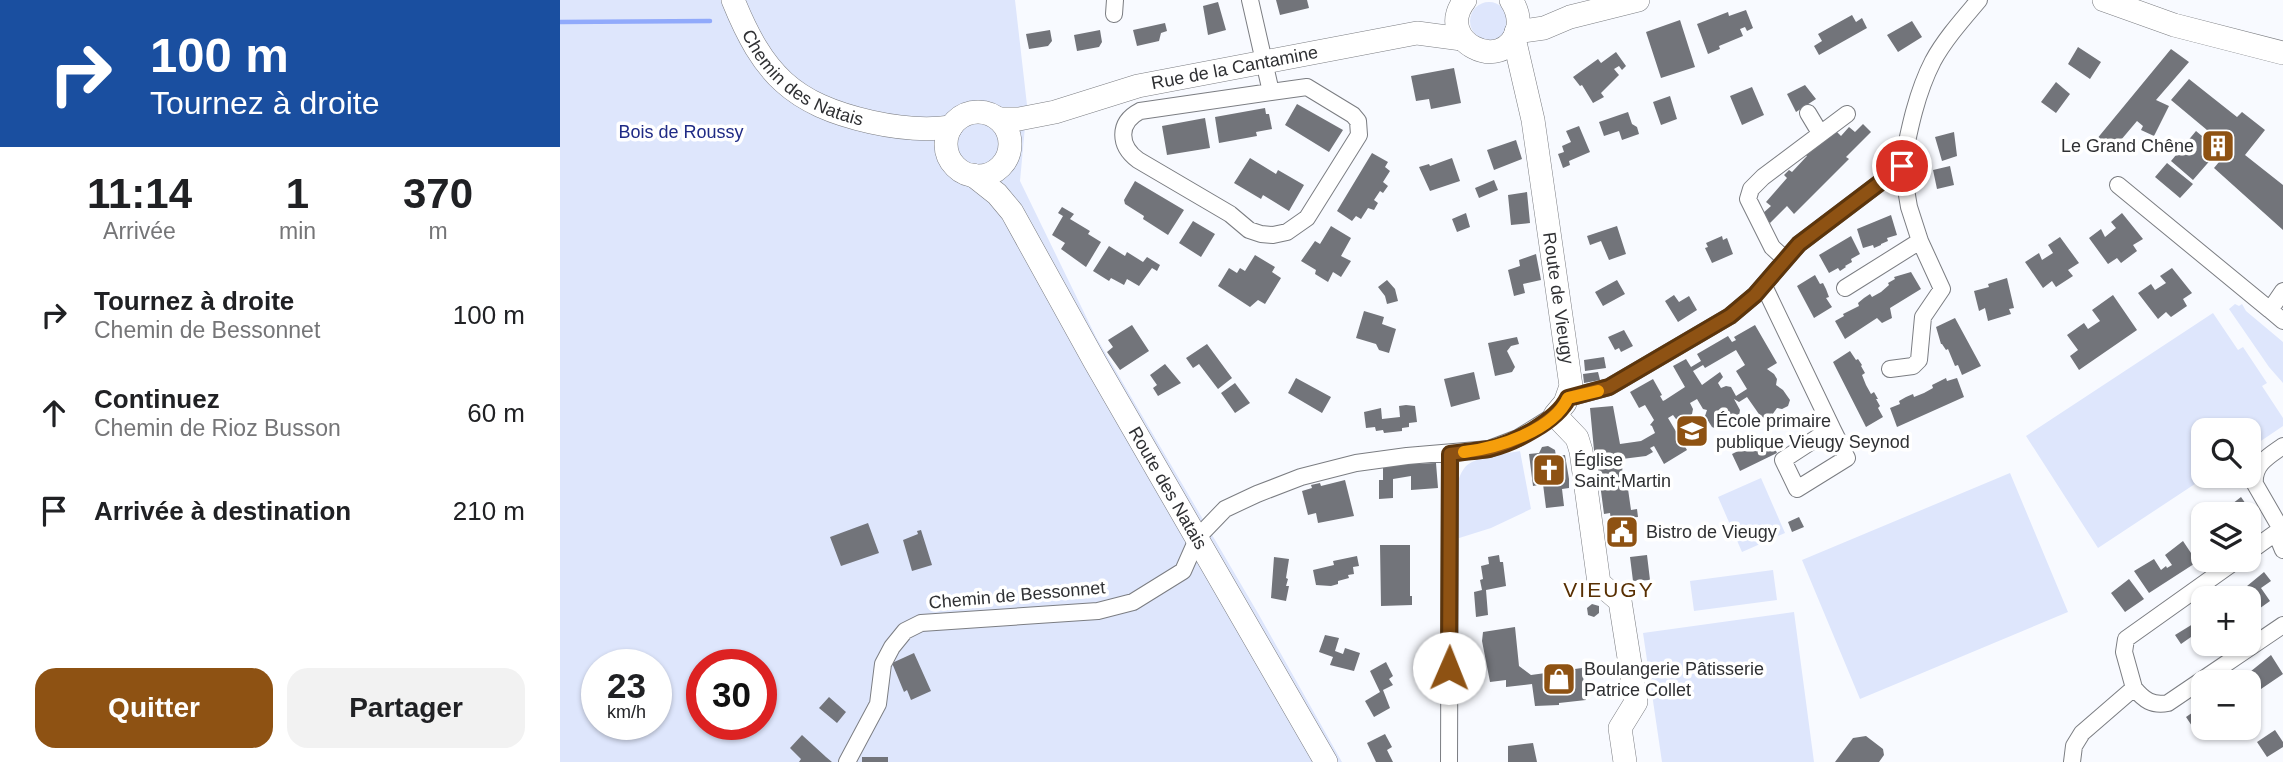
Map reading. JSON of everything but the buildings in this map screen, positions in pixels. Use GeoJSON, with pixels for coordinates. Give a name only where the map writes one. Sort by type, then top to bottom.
{"type":"FeatureCollection","features":[{"type":"Feature","properties":{"kind":"street","name":"Chemin des Natais"},"geometry":{"type":"LineString","coordinates":[[733,0],[755,49],[785,85],[824,108],[896,128],[948,154]]}},
{"type":"Feature","properties":{"kind":"street"},"geometry":{"type":"LineString","coordinates":[[1251,0],[1271,92]]}},
{"type":"Feature","properties":{"kind":"street"},"geometry":{"type":"LineString","coordinates":[[1487,52],[1498,50],[1514,20],[1544,28],[1570,17],[1638,0]]}},
{"type":"Feature","properties":{"kind":"street"},"geometry":{"type":"LineString","coordinates":[[1890,369],[1913,366],[1919,360],[1923,317],[1942,289],[1920,242],[1909,207],[1902,166],[1911,118],[1933,61],[1950,34],[1979,0]]}},
{"type":"Feature","properties":{"kind":"street"},"geometry":{"type":"LineString","coordinates":[[2104,0],[2174,25],[2283,53]]}},
{"type":"Feature","properties":{"kind":"street"},"geometry":{"type":"LineString","coordinates":[[1462,5],[1458,30],[1462,39]]}},
{"type":"Feature","properties":{"kind":"street","name":"Rue de la Cantamine"},"geometry":{"type":"LineString","coordinates":[[1417,33],[1462,5]]}},
{"type":"Feature","properties":{"kind":"street","name":"Route de Vieugy"},"geometry":{"type":"LineString","coordinates":[[1514,20],[1533,120],[1567,351],[1571,386],[1561,406]]}},
{"type":"Feature","properties":{"kind":"street","name":"Rue de la Cantamine"},"geometry":{"type":"LineString","coordinates":[[999,119],[1019,119],[1055,112],[1138,86],[1417,33],[1462,39],[1471,47],[1487,52]]}},
{"type":"Feature","properties":{"kind":"street","name":"Route de Vieugy"},"geometry":{"type":"LineString","coordinates":[[1487,52],[1511,72],[1528,98]]}},
{"type":"Feature","properties":{"kind":"street"},"geometry":{"type":"LineString","coordinates":[[1307,87],[1353,115],[1360,129],[1314,209],[1307,218],[1287,232],[1273,235],[1249,230],[1230,214],[1138,160],[1128,152],[1124,144],[1127,124],[1133,114],[1140,111],[1271,92],[1307,87]]}},
{"type":"Feature","properties":{"kind":"street"},"geometry":{"type":"LineString","coordinates":[[979,112],[999,119],[1009,134],[1007,156],[991,173],[973,175],[957,168],[946,145],[951,127],[968,113],[979,112]]}},
{"type":"Feature","properties":{"kind":"street","name":"Rue de la Cantamine"},"geometry":{"type":"LineString","coordinates":[[1007,156],[1028,133],[1055,112]]}},
{"type":"Feature","properties":{"kind":"street"},"geometry":{"type":"LineString","coordinates":[[1808,113],[1820,133]]}},
{"type":"Feature","properties":{"kind":"street"},"geometry":{"type":"LineString","coordinates":[[1785,259],[1772,247],[1748,199],[1751,189],[1847,114]]}},
{"type":"Feature","properties":{"kind":"street","name":"Chemin des Natais"},"geometry":{"type":"LineString","coordinates":[[896,128],[929,130],[951,127]]}},
{"type":"Feature","properties":{"kind":"street","name":"Route des Natais"},"geometry":{"type":"LineString","coordinates":[[1007,156],[1012,212]]}},
{"type":"Feature","properties":{"kind":"street","name":"Chemin de Bessonnet"},"geometry":{"type":"LineString","coordinates":[[847,762],[878,704],[883,664],[905,631],[921,623],[1098,611],[1133,602],[1183,571],[1198,537],[1225,509],[1301,477],[1377,459],[1489,449],[1518,438],[1561,406],[1609,387],[1730,316],[1764,286],[1799,244],[1902,166]]}},
{"type":"Feature","properties":{"kind":"street","name":"Route des Natais"},"geometry":{"type":"LineString","coordinates":[[973,175],[997,194],[1012,212],[1095,362],[1326,762]]}},
{"type":"Feature","properties":{"kind":"street"},"geometry":{"type":"LineString","coordinates":[[2118,185],[2283,321]]}},
{"type":"Feature","properties":{"kind":"street"},"geometry":{"type":"LineString","coordinates":[[1844,288],[1920,242]]}},
{"type":"Feature","properties":{"kind":"street"},"geometry":{"type":"LineString","coordinates":[[1764,286],[1832,428]]}},
{"type":"Feature","properties":{"kind":"street"},"geometry":{"type":"LineString","coordinates":[[2270,310],[2283,291]]}},
{"type":"Feature","properties":{"kind":"street"},"geometry":{"type":"LineString","coordinates":[[1561,406],[1577,438],[1599,583],[1620,601],[1636,702],[1620,728],[1625,762]]}},
{"type":"Feature","properties":{"kind":"street"},"geometry":{"type":"LineString","coordinates":[[2261,544],[2281,529],[2255,484],[2255,478],[2262,461],[2283,446]]}},
{"type":"Feature","properties":{"kind":"street"},"geometry":{"type":"LineString","coordinates":[[1449,762],[1450,454]]}},
{"type":"Feature","properties":{"kind":"street"},"geometry":{"type":"LineString","coordinates":[[2276,533],[2283,550]]}},
{"type":"Feature","properties":{"kind":"street"},"geometry":{"type":"LineString","coordinates":[[2220,572],[2126,639],[2124,652],[2134,688],[2144,699],[2152,703],[2168,703],[2283,625]]}},
{"type":"Feature","properties":{"kind":"street"},"geometry":{"type":"LineString","coordinates":[[2072,762],[2074,746],[2082,733],[2134,688]]}},
{"type":"Feature","properties":{"kind":"green space","name":"Bois de Roussy"},"geometry":{"type":"Polygon","coordinates":[[[560,0],[1015,0],[1027,105],[1020,181],[1096,337],[1342,762],[560,762],[560,0]]]}},
{"type":"Feature","properties":{"kind":"green space"},"geometry":{"type":"Polygon","coordinates":[[[1489,2],[1502,8],[1508,21],[1502,34],[1489,40],[1476,34],[1470,21],[1476,8],[1489,2]]]}},
{"type":"Feature","properties":{"kind":"green space"},"geometry":{"type":"Polygon","coordinates":[[[2235,304],[2242,304],[2246,311],[2283,342],[2283,383],[2229,309],[2235,304]]]}},
{"type":"Feature","properties":{"kind":"green space"},"geometry":{"type":"Polygon","coordinates":[[[2213,313],[2238,350],[2243,347],[2267,383],[2262,386],[2283,418],[2283,426],[2261,441],[2261,418],[2191,418],[2191,487],[2098,548],[2026,436],[2213,313]]]}},
{"type":"Feature","properties":{"kind":"green space"},"geometry":{"type":"Polygon","coordinates":[[[1520,451],[1531,509],[1491,528],[1456,539],[1457,485],[1465,467],[1483,458],[1520,451]]]}},
{"type":"Feature","properties":{"kind":"green space"},"geometry":{"type":"Polygon","coordinates":[[[2010,473],[2068,612],[1860,699],[1802,560],[2010,473]]]}},
{"type":"Feature","properties":{"kind":"green space"},"geometry":{"type":"Polygon","coordinates":[[[1761,478],[1785,533],[1742,552],[1718,497],[1761,478]]]}},
{"type":"Feature","properties":{"kind":"green space"},"geometry":{"type":"Polygon","coordinates":[[[1773,570],[1777,600],[1694,611],[1690,581],[1773,570]]]}},
{"type":"Feature","properties":{"kind":"green space"},"geometry":{"type":"Polygon","coordinates":[[[1794,612],[1814,762],[1662,762],[1643,633],[1794,612]]]}},
{"type":"Feature","properties":{"kind":"waterway"},"geometry":{"type":"LineString","coordinates":[[560,22],[710,21]]}},
{"type":"Feature","properties":{"kind":"slow traffic"},"geometry":{"type":"LineString","coordinates":[[1464,452],[1489,449],[1518,438],[1552,418],[1568,398],[1598,391]]}},
{"type":"Feature","properties":{"kind":"place","name":"Le Grand Chêne"},"geometry":{"type":"Point","coordinates":[2218,146]}},
{"type":"Feature","properties":{"kind":"place","name":"École primaire publique Vieugy Seynod"},"geometry":{"type":"Point","coordinates":[1692,431]}},
{"type":"Feature","properties":{"kind":"place","name":"Église Saint-Martin"},"geometry":{"type":"Point","coordinates":[1549,470]}},
{"type":"Feature","properties":{"kind":"place","name":"Bistro de Vieugy"},"geometry":{"type":"Point","coordinates":[1622,532]}},
{"type":"Feature","properties":{"kind":"place","name":"Boulangerie Pâtisserie Patrice Collet"},"geometry":{"type":"Point","coordinates":[1559,679]}},
{"type":"Feature","properties":{"kind":"district","name":"VIEUGY"},"geometry":{"type":"Point","coordinates":[1609,590]}},
{"type":"Feature","properties":{"kind":"route"},"geometry":{"type":"LineString","coordinates":[[1449,668],[1450,454],[1489,449],[1518,438],[1552,418],[1568,398],[1609,387],[1730,316],[1764,286],[1799,244],[1902,166]]}}]}
